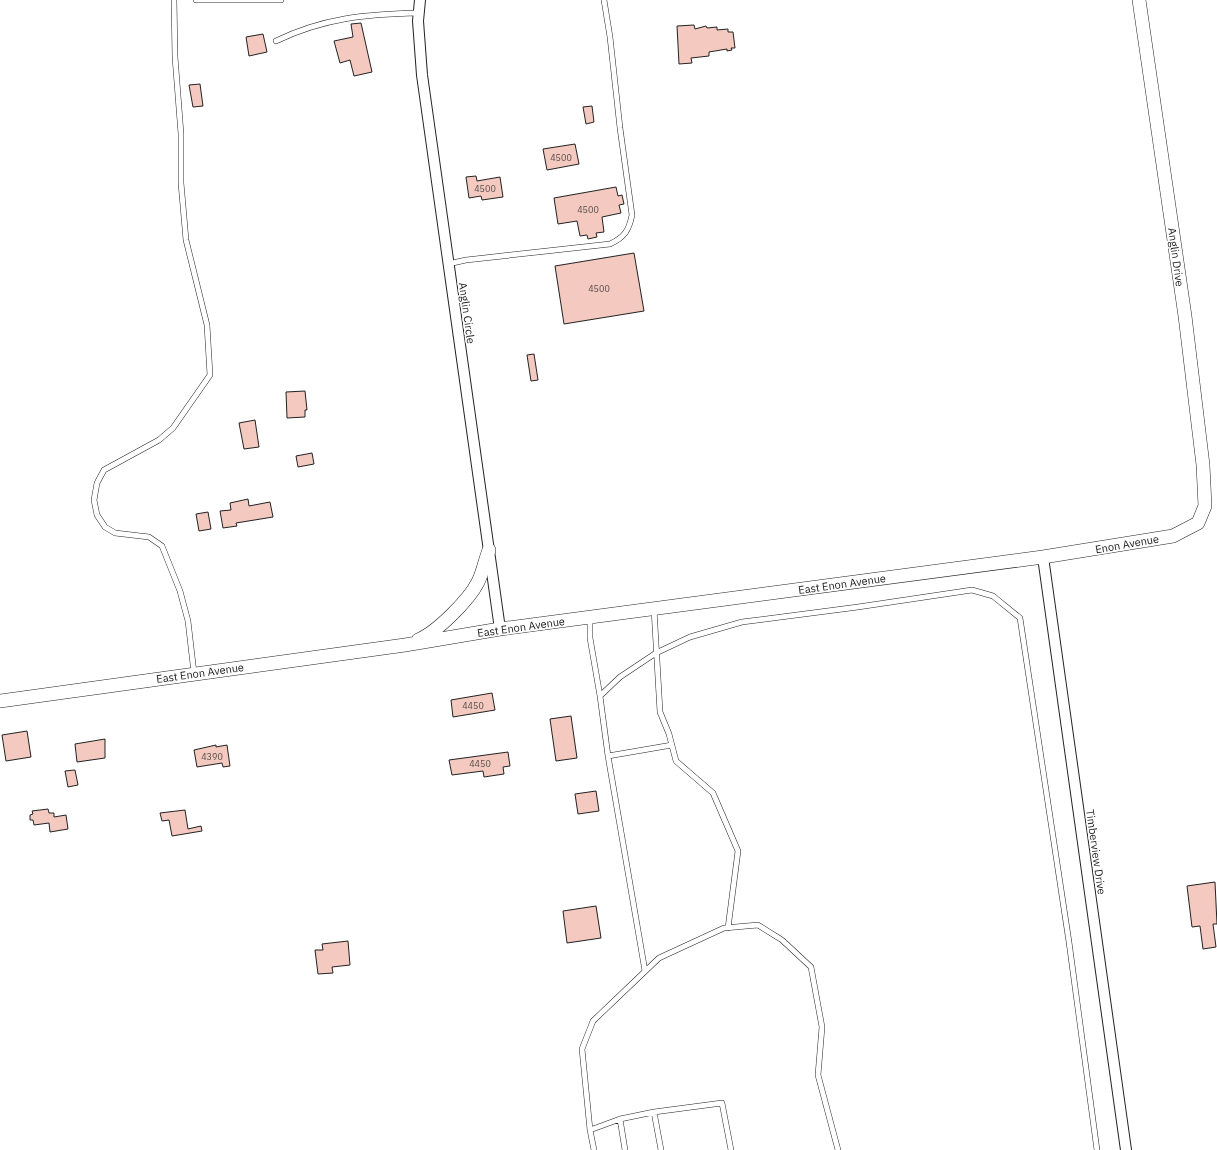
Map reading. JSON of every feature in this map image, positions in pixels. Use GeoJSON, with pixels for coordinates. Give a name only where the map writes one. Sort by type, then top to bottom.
{"type":"FeatureCollection","features":[{"type":"Feature","properties":{"kind":"street","name":"Anglin Circle"},"geometry":{"type":"LineString","coordinates":[[420,0],[418,13],[422,75],[500,630]]}},
{"type":"Feature","properties":{"kind":"street","name":"Anglin Drive"},"geometry":{"type":"LineString","coordinates":[[1139,0],[1185,316],[1203,465],[1205,506],[1203,514]]}},
{"type":"Feature","properties":{"kind":"street","name":"Enon Avenue"},"geometry":{"type":"LineString","coordinates":[[1043,558],[1173,536],[1198,523],[1203,514]]}},
{"type":"Feature","properties":{"kind":"street"},"geometry":{"type":"LineString","coordinates":[[405,645],[426,637],[470,594],[478,582],[489,550]]}},
{"type":"Feature","properties":{"kind":"street","name":"East Enon Avenue"},"geometry":{"type":"LineString","coordinates":[[0,701],[405,645],[500,630],[1043,558]]}},
{"type":"Feature","properties":{"kind":"street","name":"Timberview Drive"},"geometry":{"type":"LineString","coordinates":[[1043,558],[1126,1150]]}},
{"type":"Feature","properties":{"kind":"lane"},"geometry":{"type":"LineString","coordinates":[[174,0],[175,57],[181,134],[181,183],[186,240],[207,325],[210,375],[192,403],[173,428],[159,440],[104,470],[97,483],[94,500],[97,515],[104,527],[115,533],[149,537],[162,546],[180,591],[188,620],[194,674]]}},
{"type":"Feature","properties":{"kind":"lane"},"geometry":{"type":"LineString","coordinates":[[196,0],[281,0]]}},
{"type":"Feature","properties":{"kind":"lane"},"geometry":{"type":"LineString","coordinates":[[448,264],[466,260],[610,244],[626,234],[630,227],[632,215],[604,0]]}},
{"type":"Feature","properties":{"kind":"lane"},"geometry":{"type":"LineString","coordinates":[[276,41],[300,29],[354,16],[418,13]]}},
{"type":"Feature","properties":{"kind":"lane"},"geometry":{"type":"LineString","coordinates":[[600,696],[620,678],[656,653],[690,637],[742,622],[858,608],[972,590],[993,596],[1020,618],[1069,942],[1097,1150]]}},
{"type":"Feature","properties":{"kind":"lane"},"geometry":{"type":"LineString","coordinates":[[654,609],[660,712],[669,734],[676,761],[713,793],[738,851],[728,928]]}},
{"type":"Feature","properties":{"kind":"lane"},"geometry":{"type":"LineString","coordinates":[[590,618],[590,638],[608,756],[645,971]]}},
{"type":"Feature","properties":{"kind":"lane"},"geometry":{"type":"LineString","coordinates":[[608,756],[672,745]]}},
{"type":"Feature","properties":{"kind":"lane"},"geometry":{"type":"LineString","coordinates":[[594,1150],[590,1130],[582,1049],[593,1021],[659,958],[728,928],[758,926],[782,940],[811,967],[822,1027],[818,1075],[838,1150]]}},
{"type":"Feature","properties":{"kind":"lane"},"geometry":{"type":"LineString","coordinates":[[590,1130],[620,1119],[654,1112],[722,1103],[731,1150]]}},
{"type":"Feature","properties":{"kind":"lane"},"geometry":{"type":"LineString","coordinates":[[654,1112],[661,1150]]}},
{"type":"Feature","properties":{"kind":"lane"},"geometry":{"type":"LineString","coordinates":[[620,1119],[625,1150]]}},
{"type":"Feature","properties":{"kind":"building"},"geometry":{"type":"Polygon","coordinates":[[[361,23],[372,72],[354,76],[350,60],[340,63],[334,41],[353,37],[351,24],[361,23]]]}},
{"type":"Feature","properties":{"kind":"building"},"geometry":{"type":"Polygon","coordinates":[[[694,25],[695,29],[706,26],[707,28],[717,27],[717,30],[728,29],[728,32],[733,32],[735,48],[731,48],[732,50],[727,51],[727,49],[709,52],[709,56],[691,58],[692,63],[679,64],[677,26],[694,25]]]}},
{"type":"Feature","properties":{"kind":"building"},"geometry":{"type":"Polygon","coordinates":[[[263,34],[267,52],[249,56],[246,37],[263,34]]]}},
{"type":"Feature","properties":{"kind":"building"},"geometry":{"type":"Polygon","coordinates":[[[200,84],[203,106],[193,107],[189,85],[200,84]]]}},
{"type":"Feature","properties":{"kind":"building"},"geometry":{"type":"Polygon","coordinates":[[[592,106],[594,122],[586,124],[583,107],[592,106]]]}},
{"type":"Feature","properties":{"kind":"building"},"geometry":{"type":"Polygon","coordinates":[[[575,144],[579,164],[547,170],[543,149],[575,144]]]}},
{"type":"Feature","properties":{"kind":"building"},"geometry":{"type":"Polygon","coordinates":[[[476,176],[477,181],[500,177],[503,197],[482,200],[481,196],[469,198],[466,177],[476,176]]]}},
{"type":"Feature","properties":{"kind":"building"},"geometry":{"type":"Polygon","coordinates":[[[616,187],[618,196],[622,195],[624,204],[619,205],[621,213],[602,217],[604,232],[596,233],[597,237],[588,239],[587,235],[580,236],[577,221],[558,224],[554,198],[616,187]]]}},
{"type":"Feature","properties":{"kind":"building"},"geometry":{"type":"Polygon","coordinates":[[[634,253],[644,311],[564,324],[555,266],[634,253]]]}},
{"type":"Feature","properties":{"kind":"building"},"geometry":{"type":"Polygon","coordinates":[[[534,354],[538,380],[531,381],[527,355],[534,354]]]}},
{"type":"Feature","properties":{"kind":"building"},"geometry":{"type":"Polygon","coordinates":[[[305,391],[307,410],[305,410],[305,417],[287,418],[286,392],[305,391]]]}},
{"type":"Feature","properties":{"kind":"building"},"geometry":{"type":"Polygon","coordinates":[[[255,420],[259,447],[244,449],[239,423],[255,420]]]}},
{"type":"Feature","properties":{"kind":"building"},"geometry":{"type":"Polygon","coordinates":[[[312,453],[314,464],[298,467],[296,456],[312,453]]]}},
{"type":"Feature","properties":{"kind":"building"},"geometry":{"type":"Polygon","coordinates":[[[248,499],[249,506],[270,502],[273,517],[236,523],[237,526],[223,528],[220,511],[231,510],[230,503],[248,499]]]}},
{"type":"Feature","properties":{"kind":"building"},"geometry":{"type":"Polygon","coordinates":[[[208,512],[211,529],[199,531],[196,514],[208,512]]]}},
{"type":"Feature","properties":{"kind":"building"},"geometry":{"type":"Polygon","coordinates":[[[492,693],[495,710],[453,717],[451,700],[492,693]]]}},
{"type":"Feature","properties":{"kind":"building"},"geometry":{"type":"Polygon","coordinates":[[[571,716],[577,758],[556,761],[550,719],[571,716]]]}},
{"type":"Feature","properties":{"kind":"building"},"geometry":{"type":"Polygon","coordinates":[[[27,731],[31,757],[6,761],[2,735],[27,731]]]}},
{"type":"Feature","properties":{"kind":"building"},"geometry":{"type":"Polygon","coordinates":[[[105,739],[105,758],[77,762],[75,744],[105,739]]]}},
{"type":"Feature","properties":{"kind":"building"},"geometry":{"type":"Polygon","coordinates":[[[216,745],[216,747],[227,745],[230,766],[223,767],[222,763],[197,767],[194,750],[216,745]]]}},
{"type":"Feature","properties":{"kind":"building"},"geometry":{"type":"Polygon","coordinates":[[[508,752],[510,766],[503,767],[504,774],[484,777],[483,771],[452,775],[449,760],[508,752]]]}},
{"type":"Feature","properties":{"kind":"building"},"geometry":{"type":"Polygon","coordinates":[[[75,770],[78,785],[68,787],[65,771],[75,770]]]}},
{"type":"Feature","properties":{"kind":"building"},"geometry":{"type":"Polygon","coordinates":[[[596,791],[599,811],[578,814],[575,794],[596,791]]]}},
{"type":"Feature","properties":{"kind":"building"},"geometry":{"type":"Polygon","coordinates":[[[48,809],[49,813],[54,813],[54,817],[66,815],[68,829],[50,832],[49,823],[34,825],[33,820],[30,820],[30,815],[33,814],[32,811],[48,809]]]}},
{"type":"Feature","properties":{"kind":"building"},"geometry":{"type":"Polygon","coordinates":[[[185,810],[188,829],[201,826],[202,831],[172,836],[169,820],[162,821],[160,813],[185,810]]]}},
{"type":"Feature","properties":{"kind":"building"},"geometry":{"type":"Polygon","coordinates":[[[1215,882],[1217,924],[1213,924],[1216,947],[1203,949],[1200,926],[1192,927],[1187,886],[1215,882]]]}},
{"type":"Feature","properties":{"kind":"building"},"geometry":{"type":"Polygon","coordinates":[[[596,906],[601,938],[567,943],[563,911],[596,906]]]}},
{"type":"Feature","properties":{"kind":"building"},"geometry":{"type":"Polygon","coordinates":[[[348,941],[350,965],[332,967],[333,973],[318,974],[315,950],[323,950],[322,944],[348,941]]]}}]}
